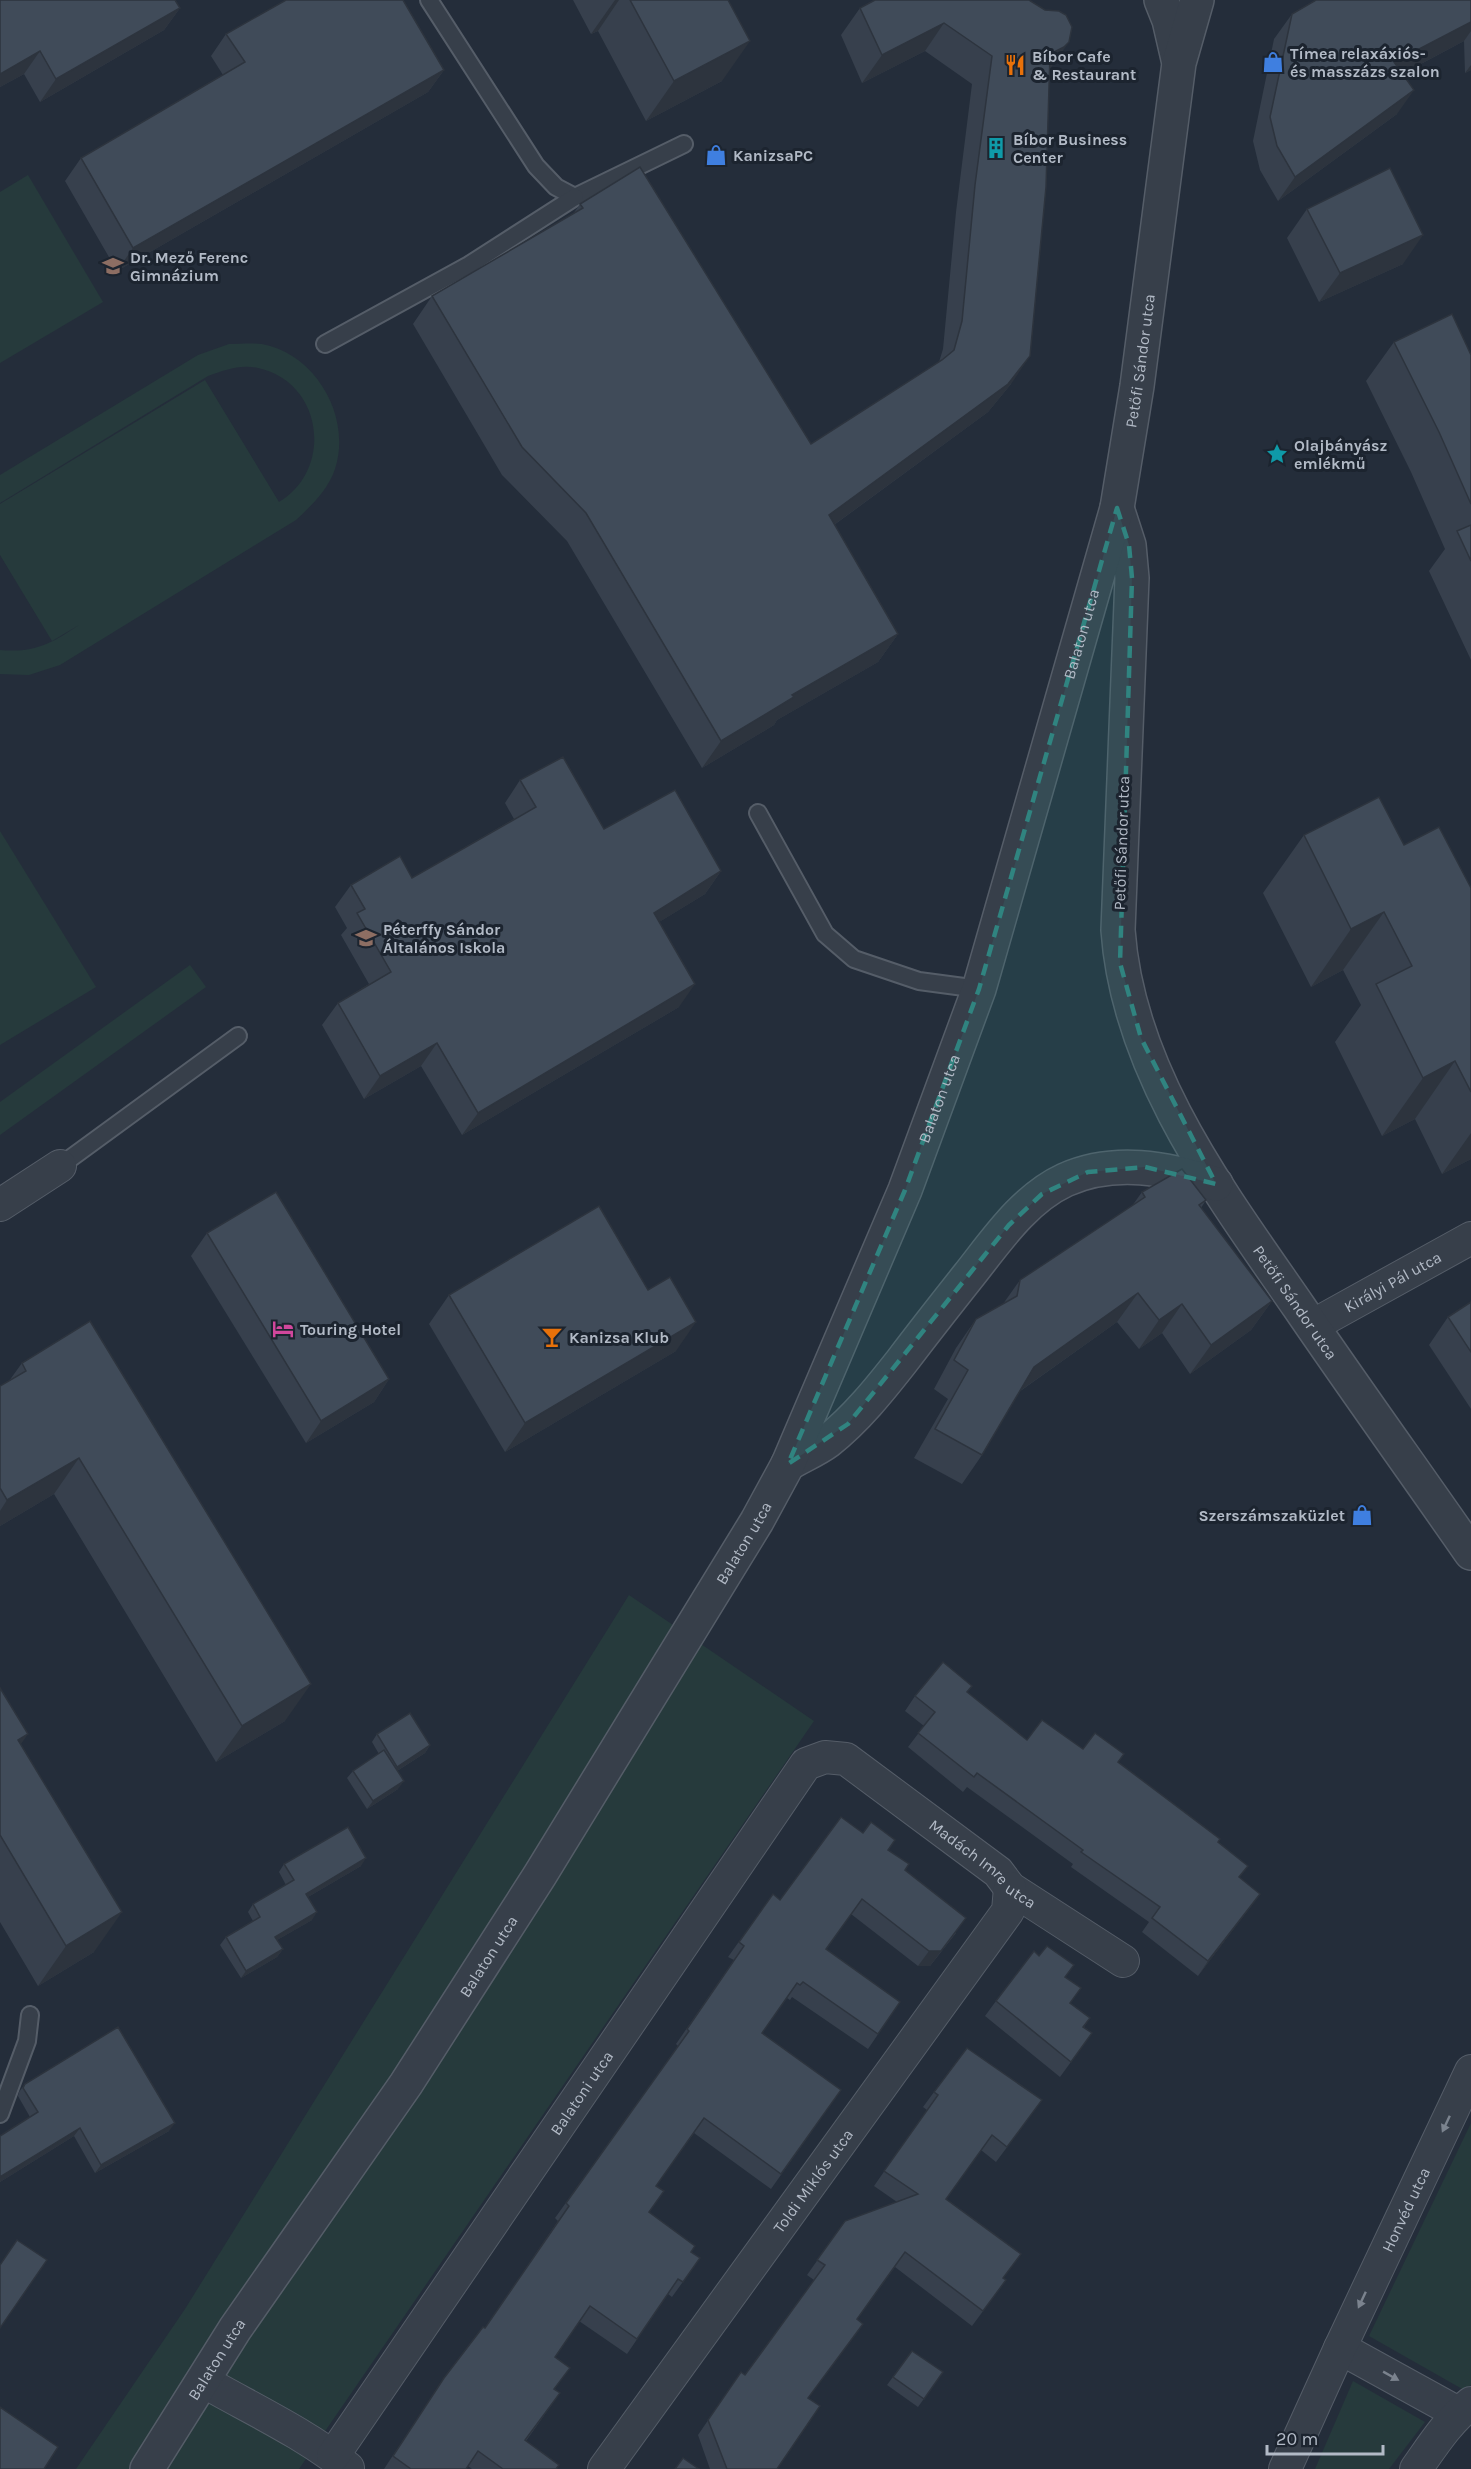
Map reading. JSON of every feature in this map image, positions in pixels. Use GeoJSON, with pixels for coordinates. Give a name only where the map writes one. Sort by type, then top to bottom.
{"type":"FeatureCollection","features":[{"type":"Feature","properties":{"kind":"street"},"geometry":{"type":"LineString","coordinates":[[1161,0],[1182,51]]}},
{"type":"Feature","properties":{"kind":"street","name":"Petőfi Sándor utca"},"geometry":{"type":"LineString","coordinates":[[1184,0],[1182,51],[1137,386],[1117,508],[1129,545],[1132,579],[1118,930],[1120,963],[1127,996],[1158,1078],[1216,1184],[1471,1553]]}},
{"type":"Feature","properties":{"kind":"street","name":"Petőfi Sándor utca"},"geometry":{"type":"LineString","coordinates":[[1182,51],[1197,0]]}},
{"type":"Feature","properties":{"kind":"street","name":"Balaton utca"},"geometry":{"type":"LineString","coordinates":[[147,2469],[241,2319],[406,2084],[476,1975],[736,1555],[789,1464],[905,1190],[979,989],[1117,508]]}},
{"type":"Feature","properties":{"kind":"street"},"geometry":{"type":"LineString","coordinates":[[0,1205],[60,1166]]}},
{"type":"Feature","properties":{"kind":"street"},"geometry":{"type":"LineString","coordinates":[[789,1464],[827,1442],[848,1424],[884,1383],[1009,1225],[1042,1194],[1064,1181],[1088,1172],[1145,1167],[1181,1172],[1216,1184]]}},
{"type":"Feature","properties":{"kind":"street","name":"Királyi Pál utca"},"geometry":{"type":"LineString","coordinates":[[1312,1326],[1471,1238]]}},
{"type":"Feature","properties":{"kind":"street","name":"Balatoni utca"},"geometry":{"type":"LineString","coordinates":[[203,2381],[258,2410],[341,2463],[806,1764],[825,1757],[846,1758]]}},
{"type":"Feature","properties":{"kind":"street","name":"Madách Imre utca"},"geometry":{"type":"LineString","coordinates":[[846,1758],[998,1872],[1010,1888],[1123,1961]]}},
{"type":"Feature","properties":{"kind":"street","name":"Toldi Miklós utca"},"geometry":{"type":"LineString","coordinates":[[604,2469],[1008,1911],[1010,1888]]}},
{"type":"Feature","properties":{"kind":"street","name":"Honvéd utca"},"geometry":{"type":"LineString","coordinates":[[1285,2469],[1471,2071]]}},
{"type":"Feature","properties":{"kind":"street"},"geometry":{"type":"LineString","coordinates":[[1340,2348],[1464,2408],[1416,2469]]}},
{"type":"Feature","properties":{"kind":"lane"},"geometry":{"type":"LineString","coordinates":[[429,0],[536,166],[556,187],[575,197]]}},
{"type":"Feature","properties":{"kind":"lane"},"geometry":{"type":"LineString","coordinates":[[325,345],[469,265],[575,197],[684,144]]}},
{"type":"Feature","properties":{"kind":"lane"},"geometry":{"type":"LineString","coordinates":[[758,813],[825,934],[854,959],[919,981],[979,989]]}},
{"type":"Feature","properties":{"kind":"lane"},"geometry":{"type":"LineString","coordinates":[[60,1166],[238,1036]]}},
{"type":"Feature","properties":{"kind":"lane"},"geometry":{"type":"LineString","coordinates":[[0,2114],[27,2041],[30,2015]]}},
{"type":"Feature","properties":{"kind":"highlighted area"},"geometry":{"type":"Polygon","coordinates":[[[1117,508],[1129,545],[1132,578],[1120,963],[1141,1038],[1216,1184],[1145,1167],[1088,1172],[1042,1194],[1009,1225],[848,1424],[788,1464],[905,1190],[979,989],[1117,508]]]}},
{"type":"Feature","properties":{"kind":"green space"},"geometry":{"type":"Polygon","coordinates":[[[28,175],[103,302],[0,363],[0,192],[28,175]]]}},
{"type":"Feature","properties":{"kind":"green space"},"geometry":{"type":"Polygon","coordinates":[[[229,344],[262,344],[281,350],[299,360],[325,391],[334,409],[339,449],[335,469],[324,491],[296,520],[60,665],[29,675],[0,674],[0,650],[23,650],[42,646],[51,642],[60,637],[79,625],[52,641],[0,555],[0,504],[205,380],[279,502],[297,487],[308,469],[314,449],[314,428],[308,408],[296,390],[280,376],[258,368],[239,367],[208,376],[0,503],[0,475],[198,355],[229,344]]]}},
{"type":"Feature","properties":{"kind":"green space"},"geometry":{"type":"Polygon","coordinates":[[[0,831],[96,987],[0,1045],[0,831]]]}},
{"type":"Feature","properties":{"kind":"green space"},"geometry":{"type":"Polygon","coordinates":[[[190,965],[206,987],[0,1135],[0,1102],[190,965]]]}},
{"type":"Feature","properties":{"kind":"green space"},"geometry":{"type":"Polygon","coordinates":[[[629,1595],[814,1721],[299,2469],[76,2469],[185,2309],[629,1595]]]}},
{"type":"Feature","properties":{"kind":"green space"},"geometry":{"type":"Polygon","coordinates":[[[1471,2123],[1471,2385],[1464,2390],[1369,2336],[1471,2123]]]}},
{"type":"Feature","properties":{"kind":"green space"},"geometry":{"type":"Polygon","coordinates":[[[1353,2381],[1425,2422],[1389,2469],[1315,2469],[1353,2381]]]}},
{"type":"Feature","properties":{"kind":"building"},"geometry":{"type":"Polygon","coordinates":[[[0,0],[175,0],[180,8],[56,79],[40,51],[0,74],[0,0]]]}},
{"type":"Feature","properties":{"kind":"building","name":"Dr. Mező Ferenc Gimnázium"},"geometry":{"type":"Polygon","coordinates":[[[286,0],[403,0],[444,70],[133,248],[81,158],[245,62],[226,34],[286,0]]]}},
{"type":"Feature","properties":{"kind":"building"},"geometry":{"type":"Polygon","coordinates":[[[630,0],[728,0],[750,41],[674,81],[630,0]]]}},
{"type":"Feature","properties":{"kind":"building"},"geometry":{"type":"Polygon","coordinates":[[[875,0],[1029,0],[1045,10],[1059,11],[1066,15],[1072,27],[1069,42],[1050,54],[1046,187],[1030,356],[1008,384],[829,515],[898,634],[792,695],[794,697],[721,741],[586,513],[522,447],[432,296],[583,208],[580,204],[640,167],[811,444],[942,360],[954,350],[962,321],[975,185],[992,56],[944,23],[882,55],[860,8],[875,0]]]}},
{"type":"Feature","properties":{"kind":"building"},"geometry":{"type":"Polygon","coordinates":[[[1316,0],[1471,0],[1471,22],[1394,62],[1414,90],[1295,177],[1277,146],[1270,117],[1292,14],[1316,0]]]}},
{"type":"Feature","properties":{"kind":"building"},"geometry":{"type":"Polygon","coordinates":[[[1390,168],[1423,235],[1340,273],[1307,209],[1390,168]]]}},
{"type":"Feature","properties":{"kind":"building"},"geometry":{"type":"Polygon","coordinates":[[[1452,314],[1471,355],[1471,504],[1439,432],[1394,342],[1452,314]]]}},
{"type":"Feature","properties":{"kind":"building"},"geometry":{"type":"Polygon","coordinates":[[[1471,525],[1471,561],[1457,531],[1471,525]]]}},
{"type":"Feature","properties":{"kind":"building"},"geometry":{"type":"Polygon","coordinates":[[[563,757],[604,829],[675,790],[721,871],[654,913],[695,984],[478,1113],[437,1043],[380,1076],[338,1003],[391,972],[357,913],[365,909],[351,885],[400,856],[412,878],[536,807],[520,780],[563,757]]]}},
{"type":"Feature","properties":{"kind":"building"},"geometry":{"type":"Polygon","coordinates":[[[1379,797],[1404,845],[1439,827],[1471,888],[1471,1092],[1455,1061],[1423,1078],[1376,984],[1412,966],[1384,912],[1351,929],[1304,835],[1379,797]]]}},
{"type":"Feature","properties":{"kind":"building"},"geometry":{"type":"Polygon","coordinates":[[[1182,1169],[1206,1200],[1199,1205],[1272,1301],[1211,1345],[1182,1304],[1159,1320],[1138,1293],[1034,1367],[982,1455],[935,1429],[968,1370],[954,1360],[976,1319],[1017,1296],[1020,1280],[1145,1197],[1142,1192],[1182,1169]]]}},
{"type":"Feature","properties":{"kind":"building","name":"Touring Hotel"},"geometry":{"type":"Polygon","coordinates":[[[276,1192],[389,1379],[321,1421],[207,1233],[276,1192]]]}},
{"type":"Feature","properties":{"kind":"building","name":"Kanizsa Klub"},"geometry":{"type":"Polygon","coordinates":[[[599,1206],[648,1290],[670,1277],[696,1322],[525,1423],[449,1295],[599,1206]]]}},
{"type":"Feature","properties":{"kind":"building"},"geometry":{"type":"Polygon","coordinates":[[[1471,1302],[1471,1352],[1448,1317],[1471,1302]]]}},
{"type":"Feature","properties":{"kind":"building"},"geometry":{"type":"Polygon","coordinates":[[[90,1321],[311,1684],[242,1726],[79,1458],[7,1500],[0,1488],[0,1386],[26,1371],[22,1363],[90,1321]]]}},
{"type":"Feature","properties":{"kind":"building"},"geometry":{"type":"Polygon","coordinates":[[[943,1662],[972,1686],[967,1692],[1027,1740],[1042,1720],[1083,1749],[1095,1733],[1124,1754],[1118,1762],[1220,1839],[1218,1842],[1248,1866],[1239,1877],[1260,1894],[1208,1961],[1152,1918],[1160,1907],[1081,1852],[1083,1850],[977,1773],[974,1777],[918,1733],[935,1712],[915,1696],[943,1662]]]}},
{"type":"Feature","properties":{"kind":"building"},"geometry":{"type":"Polygon","coordinates":[[[0,1688],[28,1734],[18,1740],[122,1912],[66,1946],[0,1835],[0,1688]]]}},
{"type":"Feature","properties":{"kind":"building"},"geometry":{"type":"Polygon","coordinates":[[[410,1713],[430,1745],[397,1767],[377,1734],[410,1713]]]}},
{"type":"Feature","properties":{"kind":"building"},"geometry":{"type":"Polygon","coordinates":[[[384,1750],[404,1781],[373,1801],[353,1771],[384,1750]]]}},
{"type":"Feature","properties":{"kind":"building"},"geometry":{"type":"Polygon","coordinates":[[[841,1817],[863,1833],[871,1822],[895,1840],[888,1850],[909,1864],[905,1870],[966,1918],[941,1951],[929,1951],[862,1899],[826,1949],[900,2002],[878,2034],[803,1982],[800,1985],[797,1983],[762,2033],[841,2090],[781,2174],[704,2118],[656,2186],[664,2191],[649,2212],[695,2246],[691,2252],[700,2258],[683,2282],[678,2279],[637,2339],[590,2306],[555,2357],[570,2368],[554,2389],[560,2393],[525,2440],[559,2465],[556,2469],[503,2469],[478,2451],[466,2469],[411,2469],[393,2456],[444,2378],[483,2327],[485,2328],[569,2206],[566,2203],[689,2031],[687,2029],[744,1946],[739,1942],[773,1894],[780,1900],[841,1817]]]}},
{"type":"Feature","properties":{"kind":"building"},"geometry":{"type":"Polygon","coordinates":[[[348,1827],[366,1858],[306,1894],[317,1912],[275,1937],[283,1949],[246,1971],[226,1937],[260,1917],[253,1904],[294,1880],[284,1864],[348,1827]]]}},
{"type":"Feature","properties":{"kind":"building"},"geometry":{"type":"Polygon","coordinates":[[[1047,1946],[1074,1965],[1065,1977],[1081,1988],[1070,2003],[1090,2018],[1083,2027],[1092,2033],[1071,2062],[996,2001],[1034,1951],[1039,1956],[1047,1946]]]}},
{"type":"Feature","properties":{"kind":"building"},"geometry":{"type":"Polygon","coordinates":[[[118,2027],[175,2123],[101,2165],[80,2128],[0,2177],[0,2136],[38,2112],[23,2088],[25,2084],[118,2027]]]}},
{"type":"Feature","properties":{"kind":"building"},"geometry":{"type":"Polygon","coordinates":[[[967,2048],[1042,2100],[1007,2147],[992,2135],[946,2199],[1021,2254],[1003,2278],[1006,2280],[983,2311],[905,2252],[857,2319],[863,2324],[808,2398],[820,2406],[777,2469],[727,2469],[708,2420],[741,2372],[745,2375],[825,2265],[817,2260],[845,2221],[918,2194],[884,2171],[938,2095],[934,2092],[967,2048]]]}},
{"type":"Feature","properties":{"kind":"building"},"geometry":{"type":"Polygon","coordinates":[[[17,2240],[47,2260],[0,2328],[0,2265],[17,2240]]]}},
{"type":"Feature","properties":{"kind":"building"},"geometry":{"type":"Polygon","coordinates":[[[912,2351],[943,2372],[924,2399],[893,2377],[912,2351]]]}},
{"type":"Feature","properties":{"kind":"building"},"geometry":{"type":"Polygon","coordinates":[[[0,2407],[58,2447],[44,2469],[0,2469],[0,2407]]]}},
{"type":"Feature","properties":{"kind":"building"},"geometry":{"type":"Polygon","coordinates":[[[683,2458],[699,2469],[675,2469],[683,2458]]]}},
{"type":"Feature","properties":{"kind":"place","name":"Tímea relaxáxiós- és masszázs szalon"},"geometry":{"type":"Point","coordinates":[1273,62]}},
{"type":"Feature","properties":{"kind":"place","name":"Bíbor Cafe & Restaurant"},"geometry":{"type":"Point","coordinates":[1015,65]}},
{"type":"Feature","properties":{"kind":"place","name":"Bíbor Business Center"},"geometry":{"type":"Point","coordinates":[996,148]}},
{"type":"Feature","properties":{"kind":"place","name":"KanizsaPC"},"geometry":{"type":"Point","coordinates":[716,155]}},
{"type":"Feature","properties":{"kind":"place","name":"Dr. Mező Ferenc Gimnázium"},"geometry":{"type":"Point","coordinates":[113,266]}},
{"type":"Feature","properties":{"kind":"place","name":"Olajbányász emlékmű"},"geometry":{"type":"Point","coordinates":[1277,454]}},
{"type":"Feature","properties":{"kind":"place","name":"Péterffy Sándor Általános Iskola"},"geometry":{"type":"Point","coordinates":[366,938]}},
{"type":"Feature","properties":{"kind":"place","name":"Touring Hotel"},"geometry":{"type":"Point","coordinates":[283,1329]}},
{"type":"Feature","properties":{"kind":"place","name":"Kanizsa Klub"},"geometry":{"type":"Point","coordinates":[552,1337]}},
{"type":"Feature","properties":{"kind":"place","name":"Szerszámszaküzlet"},"geometry":{"type":"Point","coordinates":[1362,1515]}}]}
